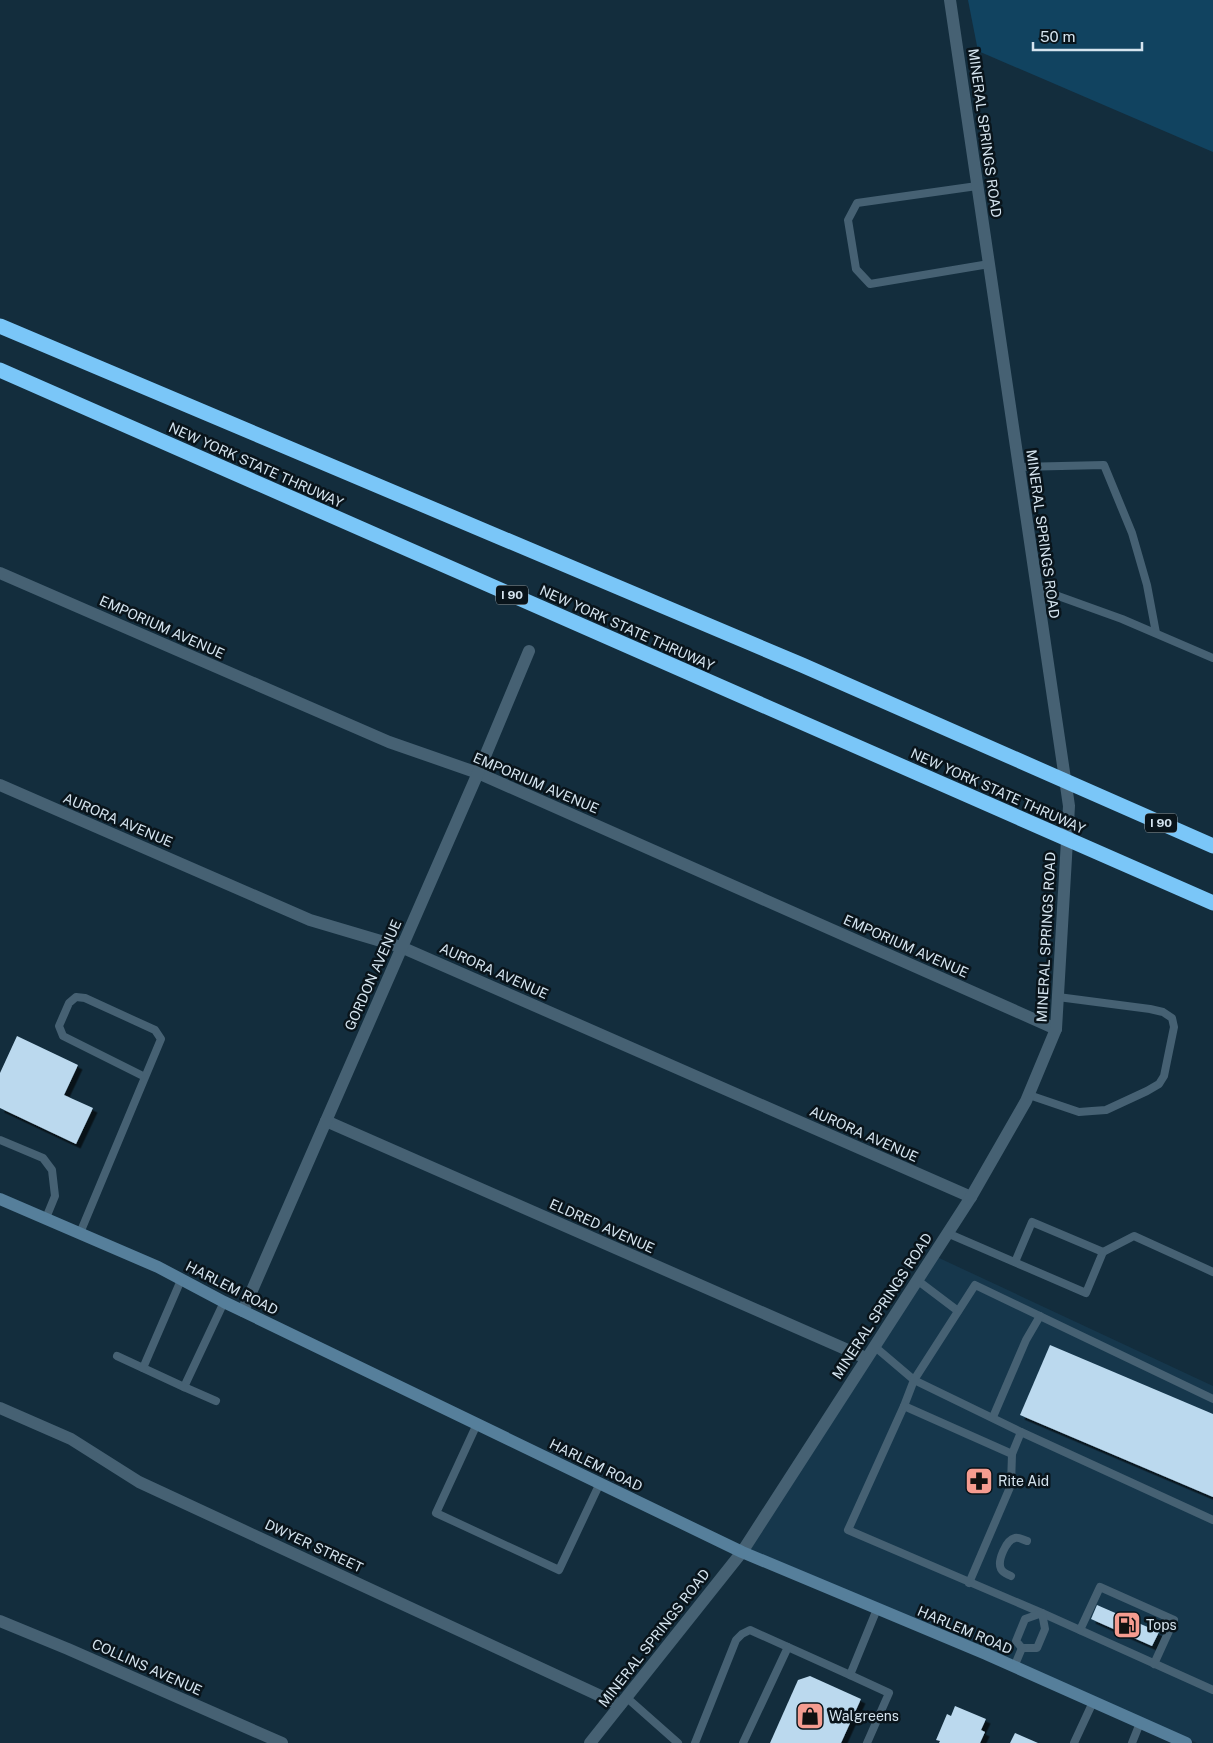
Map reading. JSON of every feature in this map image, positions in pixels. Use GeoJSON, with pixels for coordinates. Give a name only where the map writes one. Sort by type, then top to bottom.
{"type":"FeatureCollection","features":[{"type":"Feature","properties":{"kind":"highway","name":"NEW YORK STATE THRUWAY"},"geometry":{"type":"LineString","coordinates":[[0,326],[802,665],[1213,846]]}},
{"type":"Feature","properties":{"kind":"highway","name":"NEW YORK STATE THRUWAY"},"geometry":{"type":"LineString","coordinates":[[0,370],[1213,903]]}},
{"type":"Feature","properties":{"kind":"main road","name":"HARLEM ROAD"},"geometry":{"type":"LineString","coordinates":[[0,1198],[158,1267],[242,1311],[742,1552],[1014,1667],[1186,1743]]}},
{"type":"Feature","properties":{"kind":"street","name":"MINERAL SPRINGS ROAD"},"geometry":{"type":"LineString","coordinates":[[590,1743],[742,1552],[971,1197],[1029,1095],[1056,1029],[1069,806],[950,0]]}},
{"type":"Feature","properties":{"kind":"street","name":"EMPORIUM AVENUE"},"geometry":{"type":"LineString","coordinates":[[0,572],[389,742],[478,773],[1056,1029]]}},
{"type":"Feature","properties":{"kind":"street","name":"GORDON AVENUE"},"geometry":{"type":"LineString","coordinates":[[242,1311],[478,773],[529,651]]}},
{"type":"Feature","properties":{"kind":"street","name":"AURORA AVENUE"},"geometry":{"type":"LineString","coordinates":[[0,785],[310,920],[402,947],[971,1197]]}},
{"type":"Feature","properties":{"kind":"street","name":"ELDRED AVENUE"},"geometry":{"type":"LineString","coordinates":[[326,1121],[866,1358]]}},
{"type":"Feature","properties":{"kind":"street","name":"DWYER STREET"},"geometry":{"type":"LineString","coordinates":[[0,1408],[71,1439],[139,1482],[623,1701]]}},
{"type":"Feature","properties":{"kind":"street","name":"COLLINS AVENUE"},"geometry":{"type":"LineString","coordinates":[[0,1621],[282,1743]]}},
{"type":"Feature","properties":{"kind":"lane"},"geometry":{"type":"LineString","coordinates":[[977,186],[857,203],[848,220],[856,270],[870,284],[989,264]]}},
{"type":"Feature","properties":{"kind":"lane"},"geometry":{"type":"LineString","coordinates":[[1018,467],[1104,465],[1132,533],[1147,585],[1156,634]]}},
{"type":"Feature","properties":{"kind":"lane"},"geometry":{"type":"LineString","coordinates":[[1036,588],[1122,619],[1213,658]]}},
{"type":"Feature","properties":{"kind":"lane"},"geometry":{"type":"LineString","coordinates":[[80,1233],[161,1039],[155,1030],[85,998],[76,997],[69,1003],[59,1026],[63,1036],[145,1077]]}},
{"type":"Feature","properties":{"kind":"lane"},"geometry":{"type":"LineString","coordinates":[[1029,1095],[1079,1112],[1092,1112],[1106,1110],[1147,1091],[1159,1084],[1164,1076],[1174,1027],[1172,1018],[1162,1012],[1150,1009],[1058,997]]}},
{"type":"Feature","properties":{"kind":"lane"},"geometry":{"type":"LineString","coordinates":[[0,1140],[43,1158],[52,1170],[55,1196],[46,1218]]}},
{"type":"Feature","properties":{"kind":"lane"},"geometry":{"type":"LineString","coordinates":[[1015,1262],[1032,1222],[1103,1252]]}},
{"type":"Feature","properties":{"kind":"lane"},"geometry":{"type":"LineString","coordinates":[[947,1233],[1086,1293],[1103,1252],[1134,1236],[1213,1272]]}},
{"type":"Feature","properties":{"kind":"lane"},"geometry":{"type":"LineString","coordinates":[[143,1368],[181,1280]]}},
{"type":"Feature","properties":{"kind":"lane"},"geometry":{"type":"LineString","coordinates":[[917,1280],[958,1311]]}},
{"type":"Feature","properties":{"kind":"lane"},"geometry":{"type":"LineString","coordinates":[[1213,1399],[975,1285],[914,1380],[848,1530],[1042,1613],[1213,1690]]}},
{"type":"Feature","properties":{"kind":"lane"},"geometry":{"type":"LineString","coordinates":[[184,1387],[224,1302]]}},
{"type":"Feature","properties":{"kind":"lane"},"geometry":{"type":"LineString","coordinates":[[993,1417],[1026,1340],[1040,1316]]}},
{"type":"Feature","properties":{"kind":"lane"},"geometry":{"type":"LineString","coordinates":[[874,1346],[914,1380],[1021,1432],[1213,1520]]}},
{"type":"Feature","properties":{"kind":"lane"},"geometry":{"type":"LineString","coordinates":[[117,1356],[216,1401]]}},
{"type":"Feature","properties":{"kind":"lane"},"geometry":{"type":"LineString","coordinates":[[904,1406],[1012,1454]]}},
{"type":"Feature","properties":{"kind":"lane"},"geometry":{"type":"LineString","coordinates":[[477,1424],[436,1513],[559,1570],[600,1483]]}},
{"type":"Feature","properties":{"kind":"lane"},"geometry":{"type":"LineString","coordinates":[[969,1583],[1011,1485],[1012,1454],[1021,1432]]}},
{"type":"Feature","properties":{"kind":"lane"},"geometry":{"type":"LineString","coordinates":[[1011,1576],[1003,1572],[1000,1567],[1000,1562],[1008,1542],[1014,1538],[1019,1538],[1027,1542]]}},
{"type":"Feature","properties":{"kind":"lane"},"geometry":{"type":"LineString","coordinates":[[1080,1630],[1100,1587],[1174,1620],[1154,1664]]}},
{"type":"Feature","properties":{"kind":"lane"},"geometry":{"type":"LineString","coordinates":[[850,1675],[877,1609]]}},
{"type":"Feature","properties":{"kind":"lane"},"geometry":{"type":"LineString","coordinates":[[1042,1613],[1045,1629],[1037,1648],[1022,1648],[1016,1641],[1026,1618],[1042,1613]]}},
{"type":"Feature","properties":{"kind":"lane"},"geometry":{"type":"LineString","coordinates":[[695,1743],[736,1640],[750,1630],[889,1692],[867,1743]]}},
{"type":"Feature","properties":{"kind":"lane"},"geometry":{"type":"LineString","coordinates":[[743,1743],[788,1647]]}},
{"type":"Feature","properties":{"kind":"lane"},"geometry":{"type":"LineString","coordinates":[[1014,1667],[1022,1648]]}},
{"type":"Feature","properties":{"kind":"lane"},"geometry":{"type":"LineString","coordinates":[[623,1701],[678,1743]]}},
{"type":"Feature","properties":{"kind":"lane"},"geometry":{"type":"LineString","coordinates":[[1074,1743],[1093,1702]]}},
{"type":"Feature","properties":{"kind":"lane"},"geometry":{"type":"LineString","coordinates":[[1132,1743],[1140,1723]]}},
{"type":"Feature","properties":{"kind":"shaded area"},"geometry":{"type":"Polygon","coordinates":[[[968,0],[1213,0],[1213,152],[978,51],[968,0]]]}},
{"type":"Feature","properties":{"kind":"shaded area"},"geometry":{"type":"Polygon","coordinates":[[[937,1257],[1213,1386],[1213,1743],[1197,1743],[749,1549],[937,1257]]]}},
{"type":"Feature","properties":{"kind":"building"},"geometry":{"type":"Polygon","coordinates":[[[17,1036],[78,1065],[64,1095],[93,1108],[76,1144],[0,1108],[0,1073],[17,1036]]]}},
{"type":"Feature","properties":{"kind":"building"},"geometry":{"type":"Polygon","coordinates":[[[1050,1345],[1213,1414],[1213,1497],[1020,1415],[1050,1345]]]}},
{"type":"Feature","properties":{"kind":"building"},"geometry":{"type":"Polygon","coordinates":[[[1097,1605],[1159,1632],[1152,1646],[1091,1619],[1097,1605]]]}},
{"type":"Feature","properties":{"kind":"building"},"geometry":{"type":"Polygon","coordinates":[[[810,1676],[861,1699],[841,1743],[770,1743],[798,1680],[810,1676]]]}},
{"type":"Feature","properties":{"kind":"building"},"geometry":{"type":"Polygon","coordinates":[[[955,1706],[986,1719],[981,1730],[985,1732],[980,1743],[939,1743],[940,1741],[936,1740],[947,1714],[951,1716],[955,1706]]]}},
{"type":"Feature","properties":{"kind":"building"},"geometry":{"type":"Polygon","coordinates":[[[1015,1733],[1038,1743],[1010,1743],[1015,1733]]]}},
{"type":"Feature","properties":{"kind":"place","name":"Rite Aid"},"geometry":{"type":"Point","coordinates":[979,1481]}},
{"type":"Feature","properties":{"kind":"place","name":"Tops"},"geometry":{"type":"Point","coordinates":[1127,1625]}},
{"type":"Feature","properties":{"kind":"place","name":"Walgreens"},"geometry":{"type":"Point","coordinates":[810,1716]}}]}
